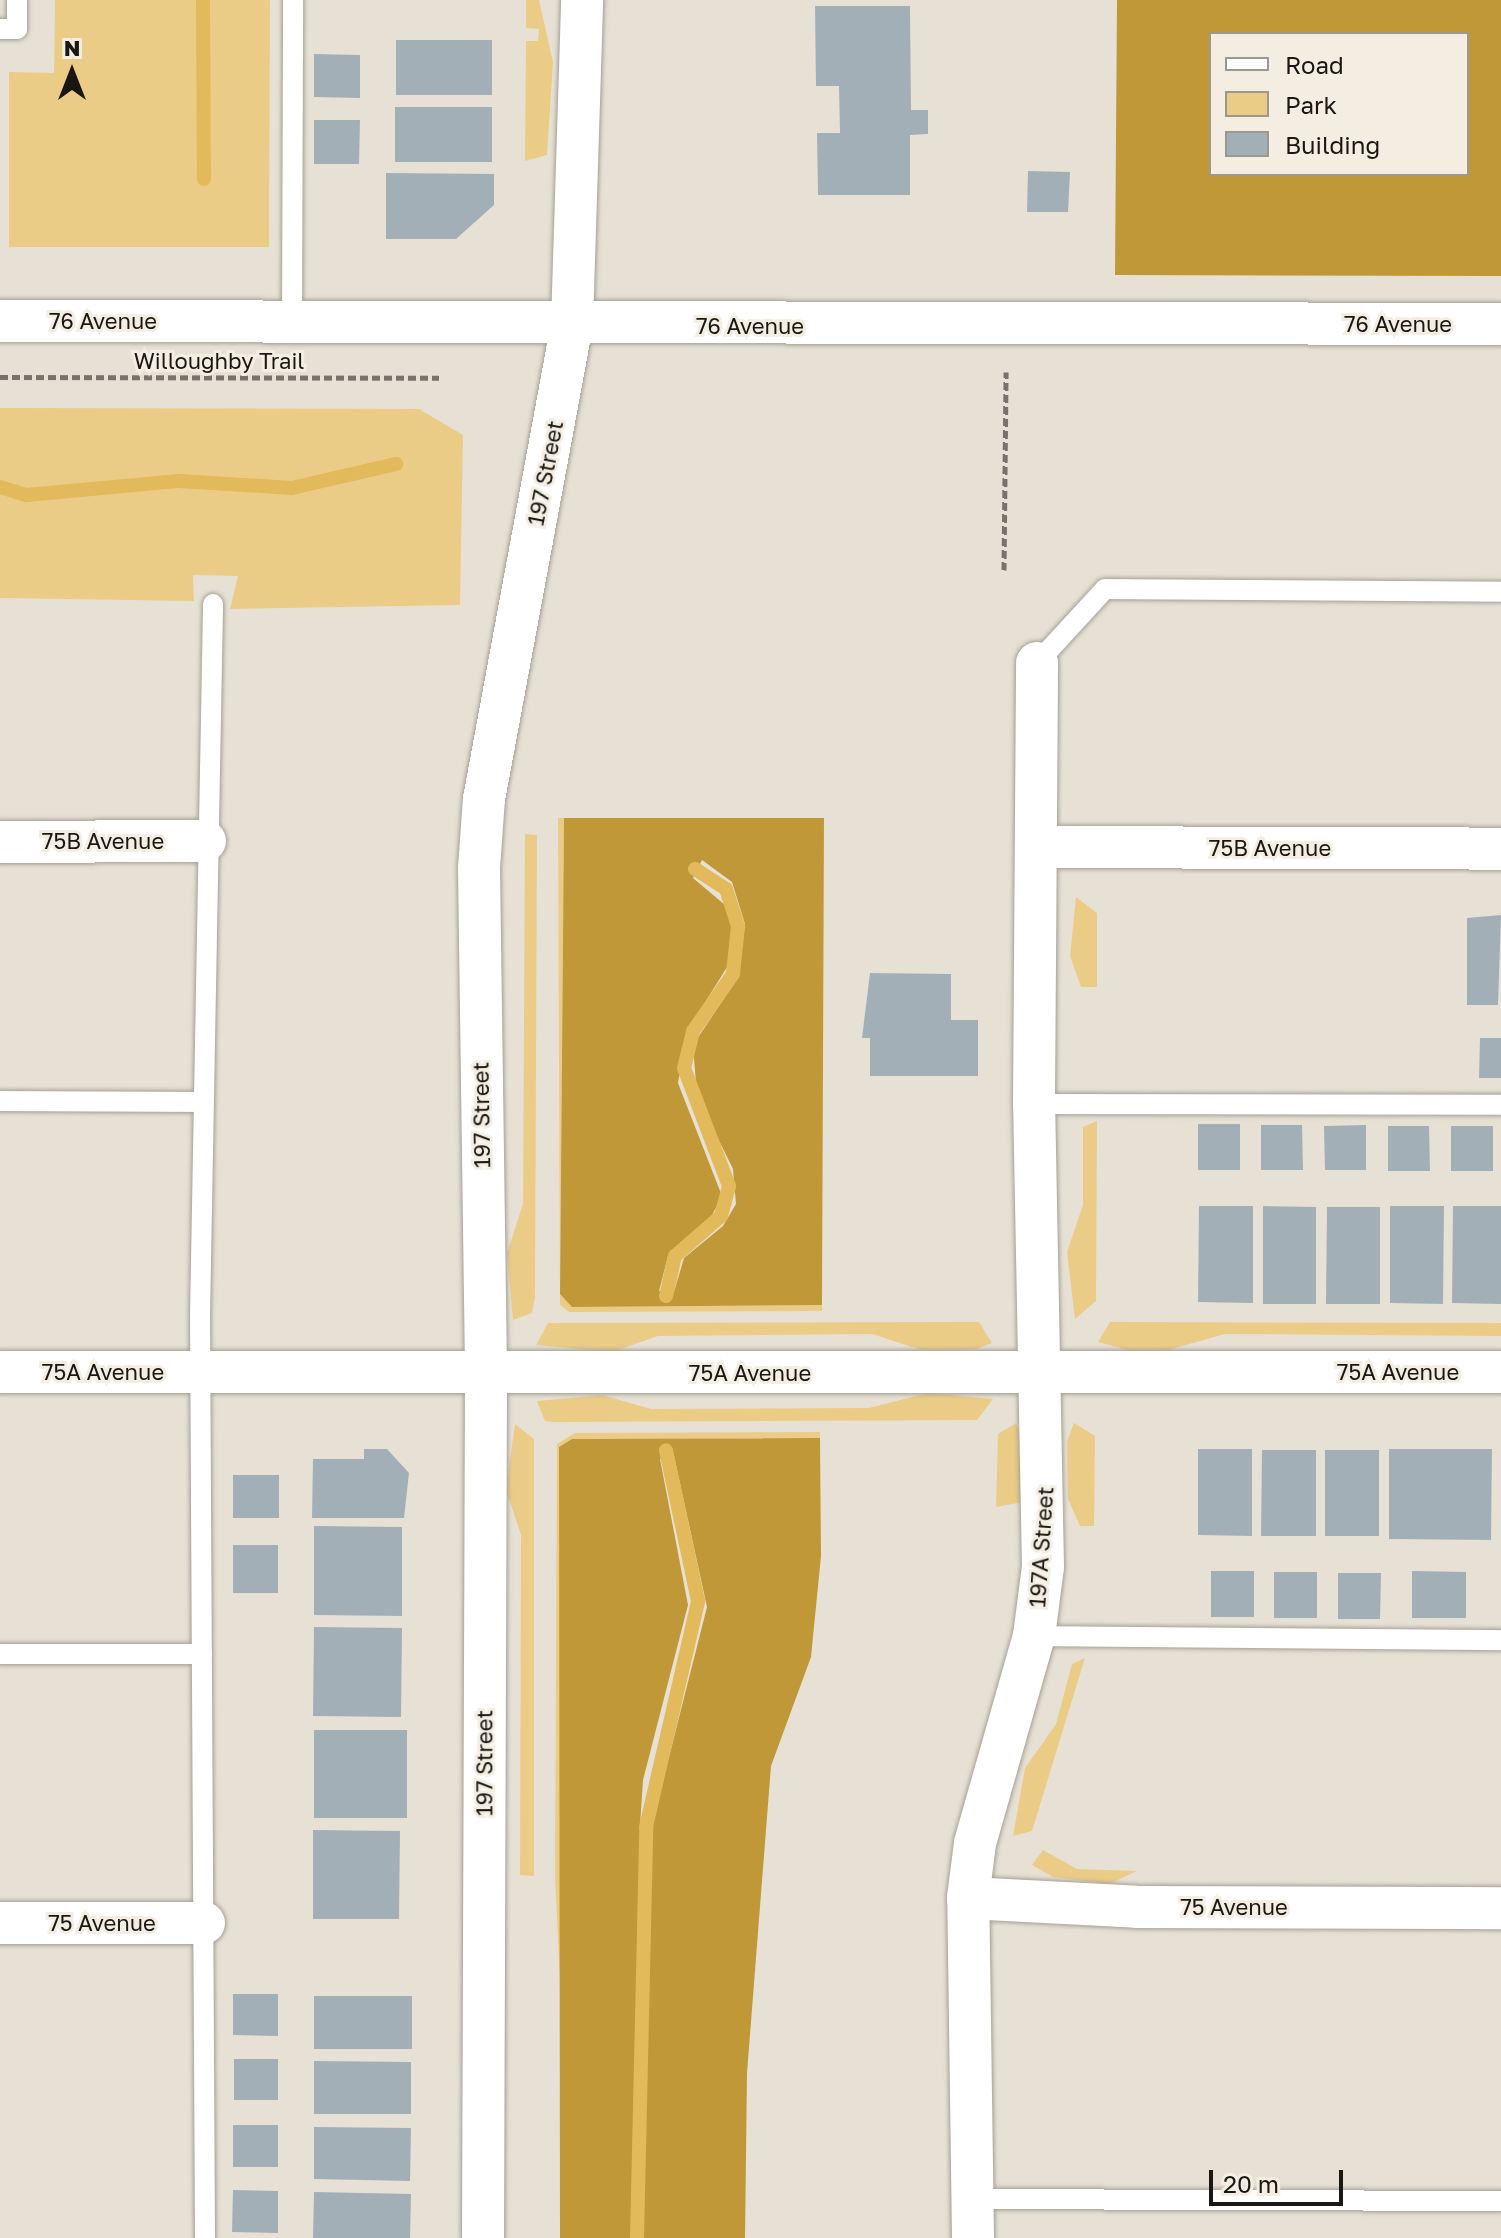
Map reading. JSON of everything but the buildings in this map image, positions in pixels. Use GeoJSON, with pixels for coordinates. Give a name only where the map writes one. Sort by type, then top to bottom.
{"type":"FeatureCollection","features":[{"type":"Feature","properties":{"kind":"street","name":"197 Street"},"geometry":{"type":"LineString","coordinates":[[483,2238],[486,1370],[478,936],[484,799],[572,324],[582,0]]}},
{"type":"Feature","properties":{"kind":"street","name":"76 Avenue"},"geometry":{"type":"LineString","coordinates":[[0,321],[1501,324]]}},
{"type":"Feature","properties":{"kind":"street","name":"197A Street"},"geometry":{"type":"LineString","coordinates":[[972,2219],[968,1898],[975,1843],[1034,1636],[1044,1554],[1044,1373],[1034,1104],[1037,663]]}},
{"type":"Feature","properties":{"kind":"street","name":"75B Avenue"},"geometry":{"type":"LineString","coordinates":[[0,842],[205,841]]}},
{"type":"Feature","properties":{"kind":"street","name":"75B Avenue"},"geometry":{"type":"LineString","coordinates":[[1038,847],[1501,849]]}},
{"type":"Feature","properties":{"kind":"street","name":"75A Avenue"},"geometry":{"type":"LineString","coordinates":[[0,1372],[1501,1372]]}},
{"type":"Feature","properties":{"kind":"street","name":"75 Avenue"},"geometry":{"type":"LineString","coordinates":[[968,1898],[1137,1907],[1501,1908]]}},
{"type":"Feature","properties":{"kind":"street","name":"75 Avenue"},"geometry":{"type":"LineString","coordinates":[[0,1923],[204,1923]]}},
{"type":"Feature","properties":{"kind":"lane"},"geometry":{"type":"LineString","coordinates":[[0,29],[17,29],[17,0]]}},
{"type":"Feature","properties":{"kind":"lane"},"geometry":{"type":"LineString","coordinates":[[292,321],[293,0]]}},
{"type":"Feature","properties":{"kind":"lane"},"geometry":{"type":"LineString","coordinates":[[1037,663],[1105,589],[1501,592]]}},
{"type":"Feature","properties":{"kind":"lane"},"geometry":{"type":"LineString","coordinates":[[205,2238],[203,1102],[205,841],[213,790],[213,604]]}},
{"type":"Feature","properties":{"kind":"lane"},"geometry":{"type":"LineString","coordinates":[[0,1101],[203,1102]]}},
{"type":"Feature","properties":{"kind":"lane"},"geometry":{"type":"LineString","coordinates":[[1034,1104],[1501,1105]]}},
{"type":"Feature","properties":{"kind":"lane"},"geometry":{"type":"LineString","coordinates":[[1034,1636],[1501,1640]]}},
{"type":"Feature","properties":{"kind":"lane"},"geometry":{"type":"LineString","coordinates":[[0,1654],[202,1654]]}},
{"type":"Feature","properties":{"kind":"lane"},"geometry":{"type":"LineString","coordinates":[[972,2219],[1501,2201]]}},
{"type":"Feature","properties":{"kind":"path"},"geometry":{"type":"LineString","coordinates":[[1004,570],[1006,372]]}},
{"type":"Feature","properties":{"kind":"path","name":"Willoughby Trail"},"geometry":{"type":"LineString","coordinates":[[0,377],[439,378]]}},
{"type":"Feature","properties":{"kind":"green space"},"geometry":{"type":"Polygon","coordinates":[[[55,0],[270,0],[269,247],[9,247],[9,72],[54,73],[55,0]]]}},
{"type":"Feature","properties":{"kind":"green space"},"geometry":{"type":"Polygon","coordinates":[[[526,0],[539,0],[553,62],[547,155],[525,161],[526,41],[538,41],[539,29],[526,28],[526,0]]]}},
{"type":"Feature","properties":{"kind":"green space"},"geometry":{"type":"Polygon","coordinates":[[[0,408],[419,409],[463,435],[460,605],[230,609],[238,576],[193,575],[194,601],[0,598],[0,408]]]}},
{"type":"Feature","properties":{"kind":"green space"},"geometry":{"type":"Polygon","coordinates":[[[558,818],[564,818],[560,1294],[573,1307],[822,1305],[822,1311],[569,1312],[560,1305],[558,818]]]}},
{"type":"Feature","properties":{"kind":"green space"},"geometry":{"type":"Polygon","coordinates":[[[525,834],[537,835],[535,1297],[532,1313],[513,1320],[507,1253],[523,1204],[525,834]]]}},
{"type":"Feature","properties":{"kind":"green space"},"geometry":{"type":"Polygon","coordinates":[[[1076,897],[1097,913],[1097,987],[1081,987],[1070,956],[1076,897]]]}},
{"type":"Feature","properties":{"kind":"green space"},"geometry":{"type":"Polygon","coordinates":[[[1097,1121],[1096,1301],[1075,1319],[1067,1252],[1083,1205],[1083,1127],[1097,1121]]]}},
{"type":"Feature","properties":{"kind":"green space"},"geometry":{"type":"Polygon","coordinates":[[[979,1322],[992,1343],[977,1349],[921,1350],[872,1334],[658,1336],[612,1352],[536,1345],[548,1323],[979,1322]]]}},
{"type":"Feature","properties":{"kind":"green space"},"geometry":{"type":"Polygon","coordinates":[[[1110,1322],[1501,1323],[1501,1336],[1225,1334],[1168,1350],[1132,1351],[1098,1342],[1110,1322]]]}},
{"type":"Feature","properties":{"kind":"green space"},"geometry":{"type":"Polygon","coordinates":[[[928,1393],[993,1399],[977,1420],[554,1422],[545,1421],[537,1401],[602,1395],[651,1409],[869,1408],[928,1393]]]}},
{"type":"Feature","properties":{"kind":"green space"},"geometry":{"type":"Polygon","coordinates":[[[1016,1423],[1023,1442],[1023,1502],[996,1507],[998,1434],[1016,1423]]]}},
{"type":"Feature","properties":{"kind":"green space"},"geometry":{"type":"Polygon","coordinates":[[[1074,1423],[1095,1436],[1094,1526],[1080,1526],[1068,1499],[1067,1442],[1074,1423]]]}},
{"type":"Feature","properties":{"kind":"green space"},"geometry":{"type":"Polygon","coordinates":[[[515,1424],[534,1439],[534,1876],[520,1875],[521,1535],[506,1490],[515,1424]]]}},
{"type":"Feature","properties":{"kind":"green space"},"geometry":{"type":"Polygon","coordinates":[[[820,1432],[820,1438],[572,1439],[559,1448],[564,2064],[555,1875],[557,1444],[575,1433],[820,1432]]]}},
{"type":"Feature","properties":{"kind":"green space"},"geometry":{"type":"Polygon","coordinates":[[[1085,1658],[1032,1831],[1013,1836],[1025,1768],[1056,1724],[1072,1664],[1085,1658]]]}},
{"type":"Feature","properties":{"kind":"green space"},"geometry":{"type":"Polygon","coordinates":[[[1043,1850],[1077,1869],[1137,1871],[1109,1884],[1053,1877],[1032,1865],[1043,1850]]]}},
{"type":"Feature","properties":{"kind":"shaded area"},"geometry":{"type":"Polygon","coordinates":[[[1117,0],[1501,0],[1501,276],[1115,275],[1117,0]]]}},
{"type":"Feature","properties":{"kind":"shaded area"},"geometry":{"type":"Polygon","coordinates":[[[564,818],[824,818],[822,1305],[572,1307],[560,1294],[564,818]],[[702,860],[693,878],[725,905],[732,927],[729,964],[687,1031],[678,1083],[722,1196],[710,1219],[668,1256],[659,1291],[674,1292],[684,1258],[723,1226],[736,1204],[733,1169],[697,1096],[693,1045],[739,976],[745,924],[732,882],[702,860]]]}},
{"type":"Feature","properties":{"kind":"shaded area"},"geometry":{"type":"Polygon","coordinates":[[[820,1438],[821,1556],[811,1657],[771,1766],[747,2073],[745,2238],[560,2238],[559,1447],[572,1439],[820,1438]],[[674,1456],[660,1459],[688,1605],[643,1780],[640,1826],[651,1828],[707,1607],[674,1456]]]}},
{"type":"Feature","properties":{"kind":"waterway"},"geometry":{"type":"LineString","coordinates":[[203,0],[204,179]]}},
{"type":"Feature","properties":{"kind":"waterway"},"geometry":{"type":"LineString","coordinates":[[0,487],[27,495],[179,481],[292,488],[396,464]]}},
{"type":"Feature","properties":{"kind":"waterway"},"geometry":{"type":"LineString","coordinates":[[666,1296],[675,1256],[721,1216],[729,1186],[684,1068],[693,1031],[733,974],[738,926],[726,889],[695,869]]}},
{"type":"Feature","properties":{"kind":"waterway"},"geometry":{"type":"LineString","coordinates":[[637,2238],[646,1827],[698,1601],[666,1450]]}}]}
